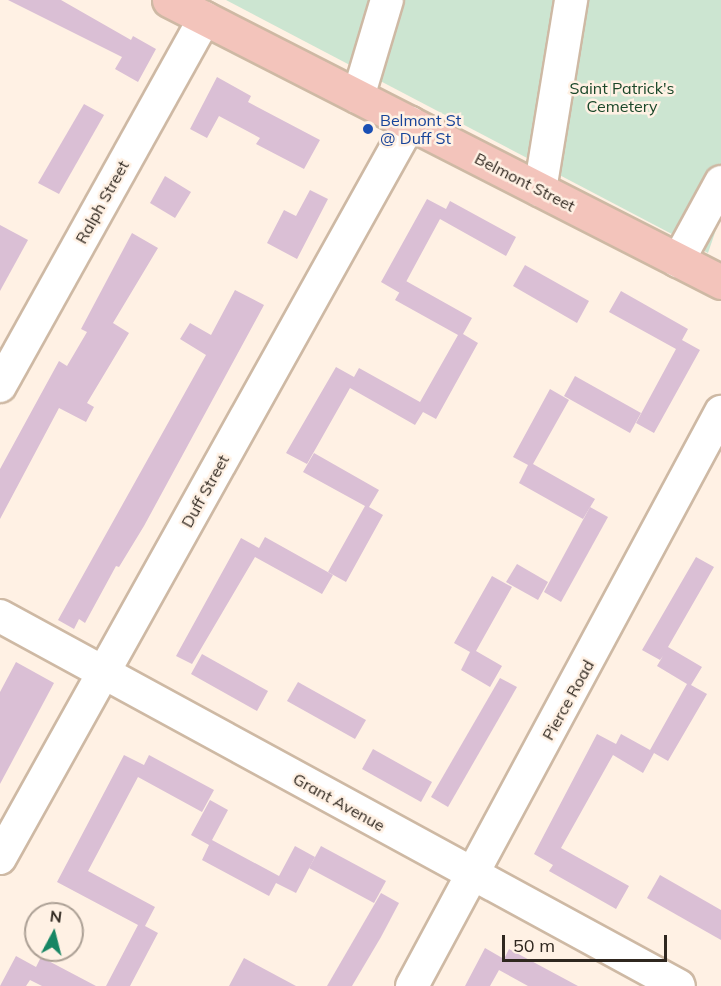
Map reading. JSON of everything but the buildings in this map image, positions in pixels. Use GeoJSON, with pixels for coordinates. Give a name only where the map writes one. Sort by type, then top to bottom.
{"type":"FeatureCollection","features":[{"type":"Feature","properties":{"kind":"main road","name":"Belmont Street"},"geometry":{"type":"LineString","coordinates":[[192,8],[358,97],[721,282]]}},
{"type":"Feature","properties":{"kind":"street"},"geometry":{"type":"LineString","coordinates":[[358,97],[387,0]]}},
{"type":"Feature","properties":{"kind":"street"},"geometry":{"type":"LineString","coordinates":[[540,190],[571,0]]}},
{"type":"Feature","properties":{"kind":"street","name":"Ralph Street"},"geometry":{"type":"LineString","coordinates":[[0,386],[192,8]]}},
{"type":"Feature","properties":{"kind":"street","name":"Duff Street"},"geometry":{"type":"LineString","coordinates":[[0,858],[410,123]]}},
{"type":"Feature","properties":{"kind":"street"},"geometry":{"type":"LineString","coordinates":[[678,261],[721,182]]}},
{"type":"Feature","properties":{"kind":"street","name":"Pierce Road"},"geometry":{"type":"LineString","coordinates":[[412,986],[721,412]]}},
{"type":"Feature","properties":{"kind":"street","name":"Grant Avenue"},"geometry":{"type":"LineString","coordinates":[[0,616],[679,986]]}},
{"type":"Feature","properties":{"kind":"green space","name":"Saint Patrick's Cemetery"},"geometry":{"type":"Polygon","coordinates":[[[226,0],[721,0],[721,215],[708,253],[226,0]]]}},
{"type":"Feature","properties":{"kind":"place","name":"Belmont St @ Duff St"},"geometry":{"type":"Point","coordinates":[368,129]}}]}
